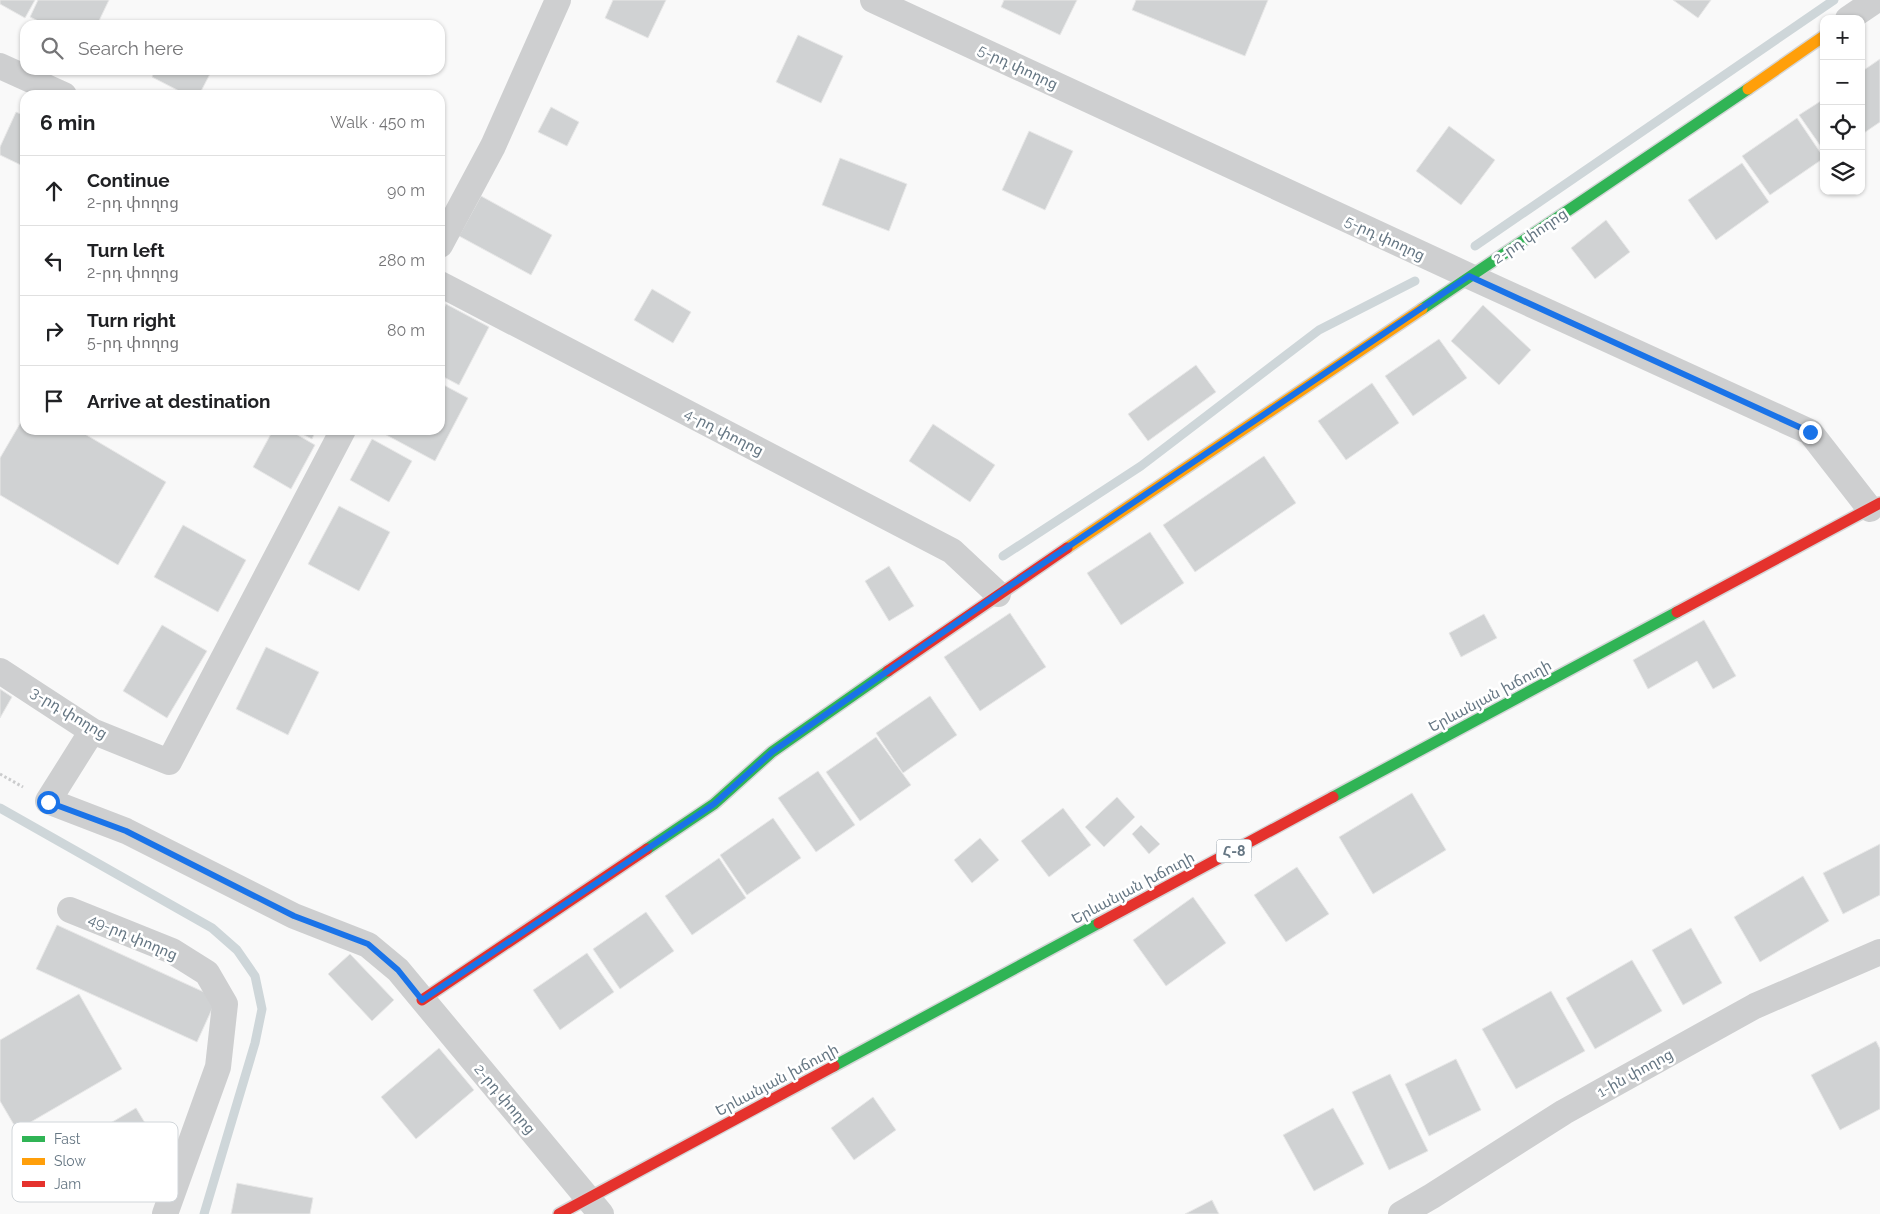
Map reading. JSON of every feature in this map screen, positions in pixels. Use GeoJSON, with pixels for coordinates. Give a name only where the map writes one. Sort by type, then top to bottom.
{"type":"FeatureCollection","features":[{"type":"Feature","properties":{"kind":"street"},"geometry":{"type":"LineString","coordinates":[[445,236],[493,146],[558,0]]}},
{"type":"Feature","properties":{"kind":"street","name":"5-րդ փողոց"},"geometry":{"type":"LineString","coordinates":[[873,0],[1810,432],[1875,506]]}},
{"type":"Feature","properties":{"kind":"street"},"geometry":{"type":"LineString","coordinates":[[1854,15],[1876,0]]}},
{"type":"Feature","properties":{"kind":"street","name":"2-րդ փողոց"},"geometry":{"type":"LineString","coordinates":[[422,1000],[714,804],[772,752],[998,594],[1628,171],[1820,39]]}},
{"type":"Feature","properties":{"kind":"street"},"geometry":{"type":"LineString","coordinates":[[0,66],[53,90]]}},
{"type":"Feature","properties":{"kind":"street","name":"4-րդ փողոց"},"geometry":{"type":"LineString","coordinates":[[445,287],[952,551],[998,594]]}},
{"type":"Feature","properties":{"kind":"street","name":"3-րդ փողոց"},"geometry":{"type":"LineString","coordinates":[[0,671],[92,731],[169,762],[340,435]]}},
{"type":"Feature","properties":{"kind":"street","name":"Երևանյան խճուղի"},"geometry":{"type":"LineString","coordinates":[[560,1214],[594,1206],[1875,506]]}},
{"type":"Feature","properties":{"kind":"street","name":"2-րդ փողոց"},"geometry":{"type":"LineString","coordinates":[[92,731],[48,802],[126,831],[294,916],[368,944],[398,970],[594,1206]]}},
{"type":"Feature","properties":{"kind":"street","name":"49-րդ փողոց"},"geometry":{"type":"LineString","coordinates":[[70,910],[172,951],[207,973],[225,1004],[218,1067],[178,1178]]}},
{"type":"Feature","properties":{"kind":"street","name":"1-ին փողոց"},"geometry":{"type":"LineString","coordinates":[[1401,1214],[1564,1112],[1755,1006],[1880,952]]}},
{"type":"Feature","properties":{"kind":"street","name":"49-րդ փողոց"},"geometry":{"type":"LineString","coordinates":[[165,1214],[169,1202]]}},
{"type":"Feature","properties":{"kind":"building"},"geometry":{"type":"Polygon","coordinates":[[[0,0],[35,0],[25,18],[0,4],[0,0]]]}},
{"type":"Feature","properties":{"kind":"building"},"geometry":{"type":"Polygon","coordinates":[[[38,0],[109,0],[99,20],[36,20],[30,17],[38,0]]]}},
{"type":"Feature","properties":{"kind":"building"},"geometry":{"type":"Polygon","coordinates":[[[613,0],[666,0],[648,38],[605,18],[613,0]]]}},
{"type":"Feature","properties":{"kind":"building"},"geometry":{"type":"Polygon","coordinates":[[[1004,0],[1077,0],[1060,35],[1001,7],[1004,0]]]}},
{"type":"Feature","properties":{"kind":"building"},"geometry":{"type":"Polygon","coordinates":[[[1136,0],[1268,0],[1245,56],[1132,10],[1136,0]]]}},
{"type":"Feature","properties":{"kind":"building"},"geometry":{"type":"Polygon","coordinates":[[[1673,0],[1711,0],[1698,18],[1673,0]]]}},
{"type":"Feature","properties":{"kind":"building"},"geometry":{"type":"Polygon","coordinates":[[[798,35],[843,56],[821,103],[776,82],[798,35]]]}},
{"type":"Feature","properties":{"kind":"building"},"geometry":{"type":"Polygon","coordinates":[[[1880,59],[1880,122],[1865,132],[1865,105],[1865,69],[1880,59]]]}},
{"type":"Feature","properties":{"kind":"building"},"geometry":{"type":"Polygon","coordinates":[[[153,75],[209,75],[202,90],[177,90],[152,77],[153,75]]]}},
{"type":"Feature","properties":{"kind":"building"},"geometry":{"type":"Polygon","coordinates":[[[1820,102],[1820,145],[1799,115],[1820,102]]]}},
{"type":"Feature","properties":{"kind":"building"},"geometry":{"type":"Polygon","coordinates":[[[551,107],[579,122],[567,146],[538,132],[551,107]]]}},
{"type":"Feature","properties":{"kind":"building"},"geometry":{"type":"Polygon","coordinates":[[[16,112],[20,114],[20,165],[0,155],[0,147],[16,112]]]}},
{"type":"Feature","properties":{"kind":"building"},"geometry":{"type":"Polygon","coordinates":[[[1797,118],[1820,152],[1820,161],[1770,195],[1742,156],[1797,118]]]}},
{"type":"Feature","properties":{"kind":"building"},"geometry":{"type":"Polygon","coordinates":[[[1449,126],[1495,160],[1461,205],[1416,171],[1449,126]]]}},
{"type":"Feature","properties":{"kind":"building"},"geometry":{"type":"Polygon","coordinates":[[[1029,131],[1073,151],[1045,210],[1002,190],[1029,131]]]}},
{"type":"Feature","properties":{"kind":"building"},"geometry":{"type":"Polygon","coordinates":[[[840,158],[907,184],[889,231],[822,205],[840,158]]]}},
{"type":"Feature","properties":{"kind":"building"},"geometry":{"type":"Polygon","coordinates":[[[1742,163],[1769,202],[1716,240],[1688,200],[1742,163]]]}},
{"type":"Feature","properties":{"kind":"building"},"geometry":{"type":"Polygon","coordinates":[[[481,196],[552,235],[531,275],[459,236],[481,196]]]}},
{"type":"Feature","properties":{"kind":"building"},"geometry":{"type":"Polygon","coordinates":[[[1606,220],[1630,252],[1595,279],[1571,248],[1606,220]]]}},
{"type":"Feature","properties":{"kind":"building"},"geometry":{"type":"Polygon","coordinates":[[[652,289],[691,312],[673,343],[634,320],[652,289]]]}},
{"type":"Feature","properties":{"kind":"building"},"geometry":{"type":"Polygon","coordinates":[[[446,304],[489,327],[459,385],[445,378],[446,304]]]}},
{"type":"Feature","properties":{"kind":"building"},"geometry":{"type":"Polygon","coordinates":[[[1483,305],[1531,350],[1499,385],[1451,341],[1483,305]]]}},
{"type":"Feature","properties":{"kind":"building"},"geometry":{"type":"Polygon","coordinates":[[[1439,339],[1467,378],[1413,416],[1385,376],[1439,339]]]}},
{"type":"Feature","properties":{"kind":"building"},"geometry":{"type":"Polygon","coordinates":[[[1196,365],[1216,392],[1148,441],[1128,414],[1196,365]]]}},
{"type":"Feature","properties":{"kind":"building"},"geometry":{"type":"Polygon","coordinates":[[[1372,383],[1399,423],[1346,460],[1318,421],[1372,383]]]}},
{"type":"Feature","properties":{"kind":"building"},"geometry":{"type":"Polygon","coordinates":[[[445,386],[468,398],[435,461],[386,435],[445,435],[445,386]]]}},
{"type":"Feature","properties":{"kind":"building"},"geometry":{"type":"Polygon","coordinates":[[[20,424],[20,435],[86,435],[166,482],[118,565],[0,495],[0,458],[20,424]]]}},
{"type":"Feature","properties":{"kind":"building"},"geometry":{"type":"Polygon","coordinates":[[[933,424],[995,465],[970,502],[909,461],[933,424]]]}},
{"type":"Feature","properties":{"kind":"building"},"geometry":{"type":"Polygon","coordinates":[[[270,435],[298,435],[315,445],[291,489],[253,467],[270,435]]]}},
{"type":"Feature","properties":{"kind":"building"},"geometry":{"type":"Polygon","coordinates":[[[304,435],[314,435],[312,439],[304,435]]]}},
{"type":"Feature","properties":{"kind":"building"},"geometry":{"type":"Polygon","coordinates":[[[372,439],[412,461],[389,502],[350,480],[372,439]]]}},
{"type":"Feature","properties":{"kind":"building"},"geometry":{"type":"Polygon","coordinates":[[[1264,456],[1296,503],[1195,572],[1163,525],[1264,456]]]}},
{"type":"Feature","properties":{"kind":"building"},"geometry":{"type":"Polygon","coordinates":[[[339,506],[390,532],[359,591],[308,564],[339,506]]]}},
{"type":"Feature","properties":{"kind":"building"},"geometry":{"type":"Polygon","coordinates":[[[183,525],[246,560],[218,612],[154,577],[183,525]]]}},
{"type":"Feature","properties":{"kind":"building"},"geometry":{"type":"Polygon","coordinates":[[[1150,532],[1184,583],[1121,625],[1087,573],[1150,532]]]}},
{"type":"Feature","properties":{"kind":"building"},"geometry":{"type":"Polygon","coordinates":[[[889,566],[914,606],[889,621],[865,581],[889,566]]]}},
{"type":"Feature","properties":{"kind":"building"},"geometry":{"type":"Polygon","coordinates":[[[1010,613],[1046,667],[980,711],[944,657],[1010,613]]]}},
{"type":"Feature","properties":{"kind":"building"},"geometry":{"type":"Polygon","coordinates":[[[1484,614],[1497,638],[1461,657],[1449,633],[1484,614]]]}},
{"type":"Feature","properties":{"kind":"building"},"geometry":{"type":"Polygon","coordinates":[[[1704,620],[1736,676],[1713,689],[1697,661],[1648,689],[1633,660],[1704,620]]]}},
{"type":"Feature","properties":{"kind":"building"},"geometry":{"type":"Polygon","coordinates":[[[162,625],[207,651],[167,718],[123,691],[162,625]]]}},
{"type":"Feature","properties":{"kind":"building"},"geometry":{"type":"Polygon","coordinates":[[[266,647],[319,672],[288,735],[236,709],[266,647]]]}},
{"type":"Feature","properties":{"kind":"building"},"geometry":{"type":"Polygon","coordinates":[[[0,689],[12,697],[0,718],[0,689]]]}},
{"type":"Feature","properties":{"kind":"building"},"geometry":{"type":"Polygon","coordinates":[[[930,696],[957,735],[903,773],[876,733],[930,696]]]}},
{"type":"Feature","properties":{"kind":"building"},"geometry":{"type":"Polygon","coordinates":[[[876,737],[911,785],[860,821],[826,772],[876,737]]]}},
{"type":"Feature","properties":{"kind":"building"},"geometry":{"type":"Polygon","coordinates":[[[818,771],[855,825],[816,852],[778,798],[818,771]]]}},
{"type":"Feature","properties":{"kind":"building"},"geometry":{"type":"Polygon","coordinates":[[[1412,793],[1446,850],[1373,894],[1339,837],[1412,793]]]}},
{"type":"Feature","properties":{"kind":"building"},"geometry":{"type":"Polygon","coordinates":[[[1117,797],[1135,817],[1104,847],[1085,827],[1117,797]]]}},
{"type":"Feature","properties":{"kind":"building"},"geometry":{"type":"Polygon","coordinates":[[[1063,808],[1091,845],[1049,877],[1021,841],[1063,808]]]}},
{"type":"Feature","properties":{"kind":"building"},"geometry":{"type":"Polygon","coordinates":[[[773,818],[801,858],[747,895],[720,855],[773,818]]]}},
{"type":"Feature","properties":{"kind":"building"},"geometry":{"type":"Polygon","coordinates":[[[1141,825],[1160,844],[1149,854],[1132,834],[1141,825]]]}},
{"type":"Feature","properties":{"kind":"building"},"geometry":{"type":"Polygon","coordinates":[[[980,838],[999,860],[972,883],[954,860],[980,838]]]}},
{"type":"Feature","properties":{"kind":"building"},"geometry":{"type":"Polygon","coordinates":[[[1880,844],[1880,895],[1843,914],[1823,873],[1880,844]]]}},
{"type":"Feature","properties":{"kind":"building"},"geometry":{"type":"Polygon","coordinates":[[[719,858],[746,898],[692,935],[665,896],[719,858]]]}},
{"type":"Feature","properties":{"kind":"building"},"geometry":{"type":"Polygon","coordinates":[[[1297,867],[1329,914],[1286,942],[1254,895],[1297,867]]]}},
{"type":"Feature","properties":{"kind":"building"},"geometry":{"type":"Polygon","coordinates":[[[1803,876],[1829,921],[1760,962],[1734,917],[1803,876]]]}},
{"type":"Feature","properties":{"kind":"building"},"geometry":{"type":"Polygon","coordinates":[[[1193,897],[1226,943],[1166,986],[1133,940],[1193,897]]]}},
{"type":"Feature","properties":{"kind":"building"},"geometry":{"type":"Polygon","coordinates":[[[646,912],[674,951],[620,989],[593,949],[646,912]]]}},
{"type":"Feature","properties":{"kind":"building"},"geometry":{"type":"Polygon","coordinates":[[[57,925],[217,998],[197,1042],[36,969],[57,925]]]}},
{"type":"Feature","properties":{"kind":"building"},"geometry":{"type":"Polygon","coordinates":[[[1691,928],[1722,983],[1683,1005],[1652,950],[1691,928]]]}},
{"type":"Feature","properties":{"kind":"building"},"geometry":{"type":"Polygon","coordinates":[[[587,953],[614,992],[560,1030],[533,990],[587,953]]]}},
{"type":"Feature","properties":{"kind":"building"},"geometry":{"type":"Polygon","coordinates":[[[350,954],[394,1000],[372,1021],[328,974],[350,954]]]}},
{"type":"Feature","properties":{"kind":"building"},"geometry":{"type":"Polygon","coordinates":[[[1632,960],[1662,1011],[1595,1049],[1566,998],[1632,960]]]}},
{"type":"Feature","properties":{"kind":"building"},"geometry":{"type":"Polygon","coordinates":[[[1551,991],[1585,1051],[1516,1089],[1482,1029],[1551,991]]]}},
{"type":"Feature","properties":{"kind":"building"},"geometry":{"type":"Polygon","coordinates":[[[79,994],[122,1069],[31,1122],[12,1122],[0,1101],[0,1040],[79,994]]]}},
{"type":"Feature","properties":{"kind":"building"},"geometry":{"type":"Polygon","coordinates":[[[1876,1041],[1880,1049],[1880,1109],[1840,1130],[1811,1075],[1876,1041]]]}},
{"type":"Feature","properties":{"kind":"building"},"geometry":{"type":"Polygon","coordinates":[[[439,1048],[474,1090],[416,1139],[381,1097],[439,1048]]]}},
{"type":"Feature","properties":{"kind":"building"},"geometry":{"type":"Polygon","coordinates":[[[1456,1059],[1481,1110],[1429,1136],[1405,1084],[1456,1059]]]}},
{"type":"Feature","properties":{"kind":"building"},"geometry":{"type":"Polygon","coordinates":[[[1390,1074],[1428,1151],[1389,1170],[1352,1092],[1390,1074]]]}},
{"type":"Feature","properties":{"kind":"building"},"geometry":{"type":"Polygon","coordinates":[[[873,1097],[896,1130],[854,1160],[831,1128],[873,1097]]]}},
{"type":"Feature","properties":{"kind":"building"},"geometry":{"type":"Polygon","coordinates":[[[136,1108],[144,1122],[112,1122],[136,1108]]]}},
{"type":"Feature","properties":{"kind":"building"},"geometry":{"type":"Polygon","coordinates":[[[1333,1108],[1364,1164],[1314,1191],[1283,1135],[1333,1108]]]}},
{"type":"Feature","properties":{"kind":"building"},"geometry":{"type":"Polygon","coordinates":[[[237,1183],[313,1198],[310,1214],[231,1214],[237,1183]]]}},
{"type":"Feature","properties":{"kind":"building"},"geometry":{"type":"Polygon","coordinates":[[[1212,1200],[1219,1214],[1185,1214],[1212,1200]]]}},
{"type":"Feature","properties":{"kind":"waterway"},"geometry":{"type":"LineString","coordinates":[[1475,246],[1834,0]]}},
{"type":"Feature","properties":{"kind":"waterway"},"geometry":{"type":"LineString","coordinates":[[1003,556],[1141,466],[1319,330],[1415,281]]}},
{"type":"Feature","properties":{"kind":"waterway"},"geometry":{"type":"LineString","coordinates":[[0,808],[212,928],[237,950],[255,976],[262,1009],[255,1043],[204,1214]]}},
{"type":"Feature","properties":{"kind":"traffic: fast"},"geometry":{"type":"LineString","coordinates":[[1422,309],[1748,89]]}},
{"type":"Feature","properties":{"kind":"traffic: fast"},"geometry":{"type":"LineString","coordinates":[[1333,797],[1677,612]]}},
{"type":"Feature","properties":{"kind":"traffic: fast"},"geometry":{"type":"LineString","coordinates":[[647,849],[714,804],[772,752],[888,671]]}},
{"type":"Feature","properties":{"kind":"traffic: fast"},"geometry":{"type":"LineString","coordinates":[[834,1066],[1099,923]]}},
{"type":"Feature","properties":{"kind":"traffic: slow"},"geometry":{"type":"LineString","coordinates":[[1748,89],[1820,39]]}},
{"type":"Feature","properties":{"kind":"traffic: slow"},"geometry":{"type":"LineString","coordinates":[[1067,548],[1422,309]]}},
{"type":"Feature","properties":{"kind":"traffic: jam"},"geometry":{"type":"LineString","coordinates":[[1677,612],[1880,503]]}},
{"type":"Feature","properties":{"kind":"traffic: jam"},"geometry":{"type":"LineString","coordinates":[[888,671],[1067,548]]}},
{"type":"Feature","properties":{"kind":"traffic: jam"},"geometry":{"type":"LineString","coordinates":[[1099,923],[1333,797]]}},
{"type":"Feature","properties":{"kind":"traffic: jam"},"geometry":{"type":"LineString","coordinates":[[422,1000],[647,849]]}},
{"type":"Feature","properties":{"kind":"traffic: jam"},"geometry":{"type":"LineString","coordinates":[[559,1214],[834,1066]]}},
{"type":"Feature","properties":{"kind":"route"},"geometry":{"type":"LineString","coordinates":[[48,802],[126,831],[294,916],[368,944],[398,970],[422,1000],[714,804],[772,752],[998,594],[1469,276],[1810,432]]}}]}
